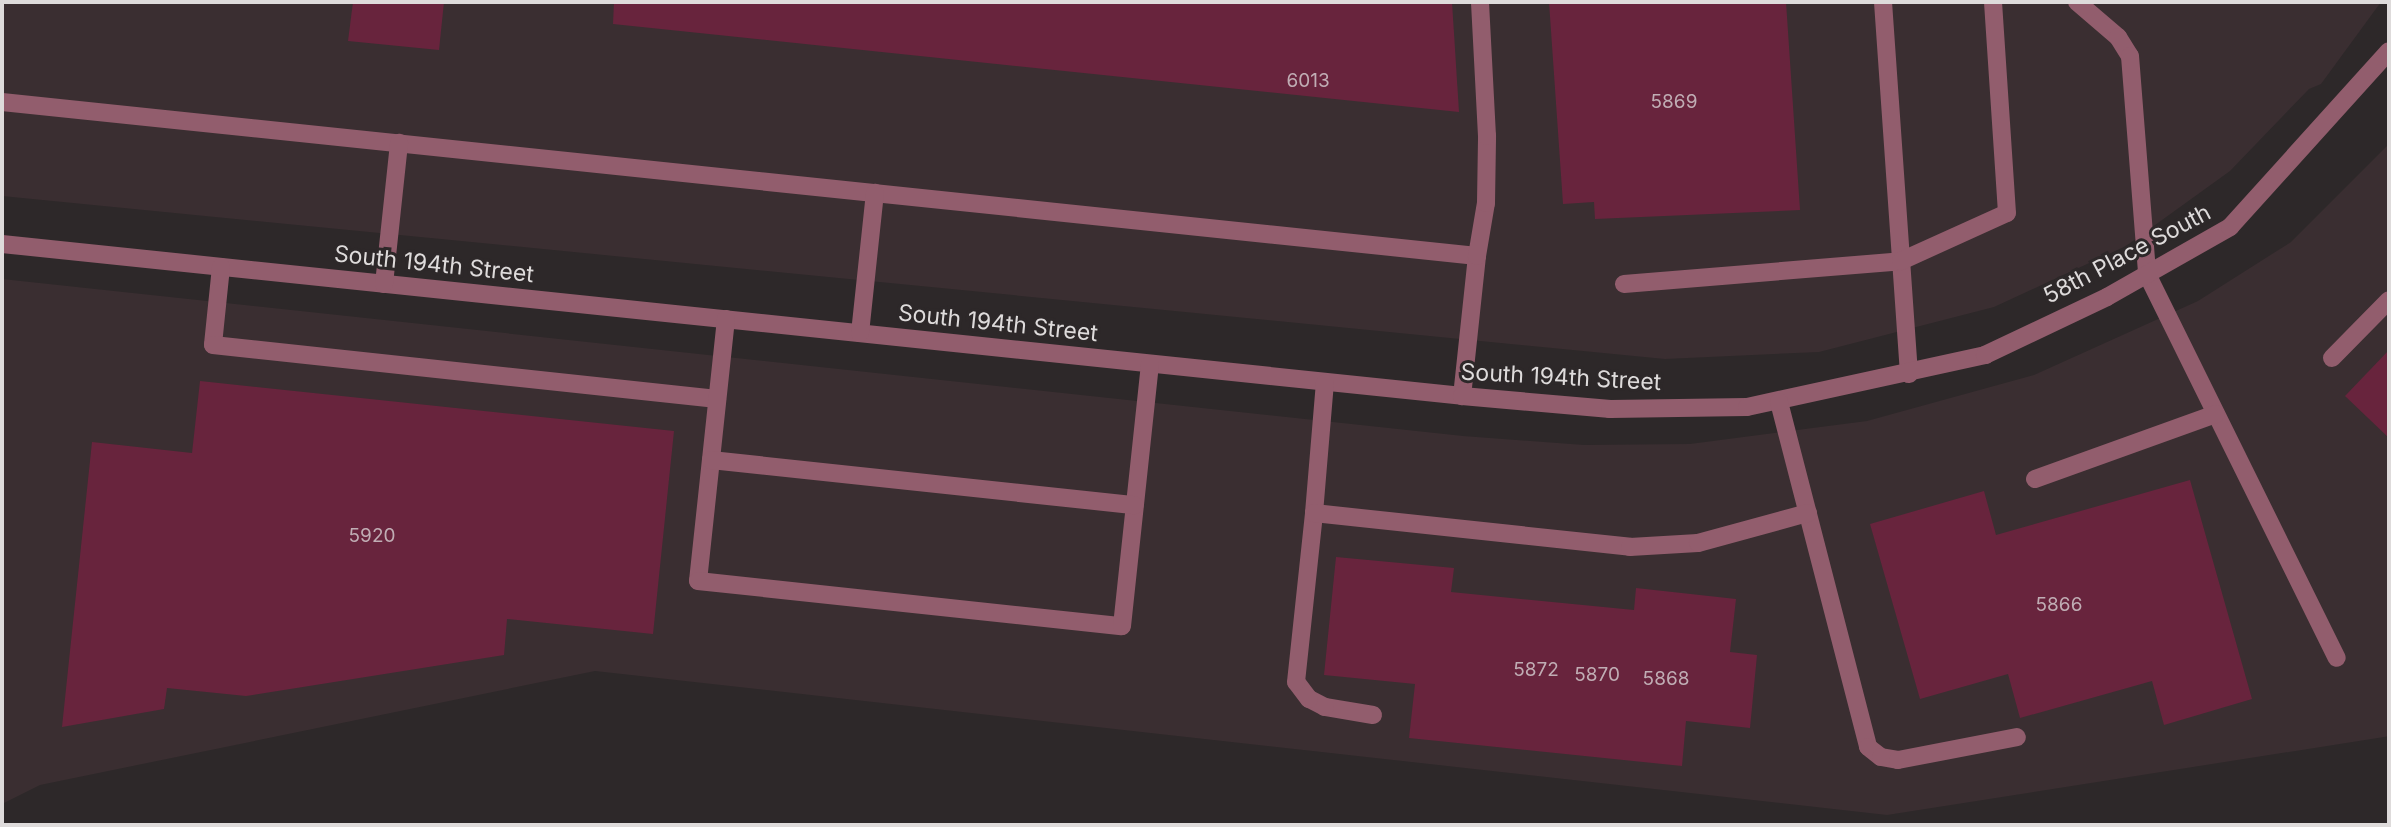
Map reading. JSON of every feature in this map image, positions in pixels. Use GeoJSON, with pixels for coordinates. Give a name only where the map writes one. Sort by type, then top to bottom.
{"type":"FeatureCollection","features":[{"type":"Feature","properties":{"kind":"street"},"geometry":{"type":"LineString","coordinates":[[1462,396],[1476,256],[1486,203],[1487,136],[1480,2]]}},
{"type":"Feature","properties":{"kind":"street"},"geometry":{"type":"LineString","coordinates":[[1883,2],[1909,374]]}},
{"type":"Feature","properties":{"kind":"street"},"geometry":{"type":"LineString","coordinates":[[1624,284],[1901,261],[2007,213],[1993,2]]}},
{"type":"Feature","properties":{"kind":"street"},"geometry":{"type":"LineString","coordinates":[[2077,2],[2118,37],[2130,56],[2147,274],[2337,658]]}},
{"type":"Feature","properties":{"kind":"street","name":"58th Place South"},"geometry":{"type":"LineString","coordinates":[[1985,355],[2147,274],[2230,227],[2389,51]]}},
{"type":"Feature","properties":{"kind":"street"},"geometry":{"type":"LineString","coordinates":[[2,102],[1476,256]]}},
{"type":"Feature","properties":{"kind":"street"},"geometry":{"type":"LineString","coordinates":[[384,284],[399,143]]}},
{"type":"Feature","properties":{"kind":"street"},"geometry":{"type":"LineString","coordinates":[[860,333],[875,193]]}},
{"type":"Feature","properties":{"kind":"street","name":"South 194th Street"},"geometry":{"type":"LineString","coordinates":[[2,244],[1325,383],[1610,409],[1747,408],[1985,355]]}},
{"type":"Feature","properties":{"kind":"street"},"geometry":{"type":"LineString","coordinates":[[221,267],[213,345],[717,399]]}},
{"type":"Feature","properties":{"kind":"street"},"geometry":{"type":"LineString","coordinates":[[2332,358],[2389,300]]}},
{"type":"Feature","properties":{"kind":"street"},"geometry":{"type":"LineString","coordinates":[[726,319],[698,581],[1122,626],[1150,363]]}},
{"type":"Feature","properties":{"kind":"street"},"geometry":{"type":"LineString","coordinates":[[1325,383],[1296,682],[1309,699],[1325,707],[1373,715]]}},
{"type":"Feature","properties":{"kind":"street"},"geometry":{"type":"LineString","coordinates":[[1779,401],[1868,747],[1881,757],[1898,760],[2017,737]]}},
{"type":"Feature","properties":{"kind":"street"},"geometry":{"type":"LineString","coordinates":[[2035,479],[2216,414]]}},
{"type":"Feature","properties":{"kind":"street"},"geometry":{"type":"LineString","coordinates":[[711,460],[1135,505]]}},
{"type":"Feature","properties":{"kind":"street"},"geometry":{"type":"LineString","coordinates":[[1314,513],[1630,547],[1698,543],[1808,513]]}},
{"type":"Feature","properties":{"kind":"shaded area"},"geometry":{"type":"Polygon","coordinates":[[[2,2],[2381,2],[2321,84],[2309,89],[2230,171],[2126,246],[1994,307],[1819,352],[1665,359],[2,196],[2,2]]]}},
{"type":"Feature","properties":{"kind":"shaded area"},"geometry":{"type":"Polygon","coordinates":[[[2389,144],[2389,736],[1887,815],[595,671],[40,785],[2,804],[2,279],[1463,436],[1584,445],[1690,444],[1867,421],[2034,375],[2198,301],[2291,242],[2389,144]]]}},
{"type":"Feature","properties":{"kind":"building"},"geometry":{"type":"Polygon","coordinates":[[[353,2],[444,2],[439,50],[348,41],[353,2]]]}},
{"type":"Feature","properties":{"kind":"building"},"geometry":{"type":"Polygon","coordinates":[[[614,2],[1452,2],[1459,112],[613,24],[614,2]]]}},
{"type":"Feature","properties":{"kind":"building"},"geometry":{"type":"Polygon","coordinates":[[[1549,2],[1786,2],[1800,210],[1595,219],[1594,202],[1563,204],[1549,2]]]}},
{"type":"Feature","properties":{"kind":"building"},"geometry":{"type":"Polygon","coordinates":[[[2389,350],[2389,438],[2345,396],[2389,350]]]}},
{"type":"Feature","properties":{"kind":"building"},"geometry":{"type":"Polygon","coordinates":[[[200,381],[674,431],[653,634],[507,619],[504,655],[246,696],[167,688],[164,709],[62,727],[92,442],[192,453],[200,381]]]}},
{"type":"Feature","properties":{"kind":"building"},"geometry":{"type":"Polygon","coordinates":[[[2190,480],[2252,699],[2164,725],[2152,681],[2020,718],[2008,674],[1920,699],[1870,524],[1984,491],[1996,535],[2190,480]]]}},
{"type":"Feature","properties":{"kind":"building"},"geometry":{"type":"Polygon","coordinates":[[[1336,557],[1454,568],[1451,592],[1634,610],[1636,588],[1736,599],[1730,652],[1757,655],[1750,728],[1686,721],[1682,766],[1409,738],[1415,684],[1324,675],[1336,557]]]}}]}
